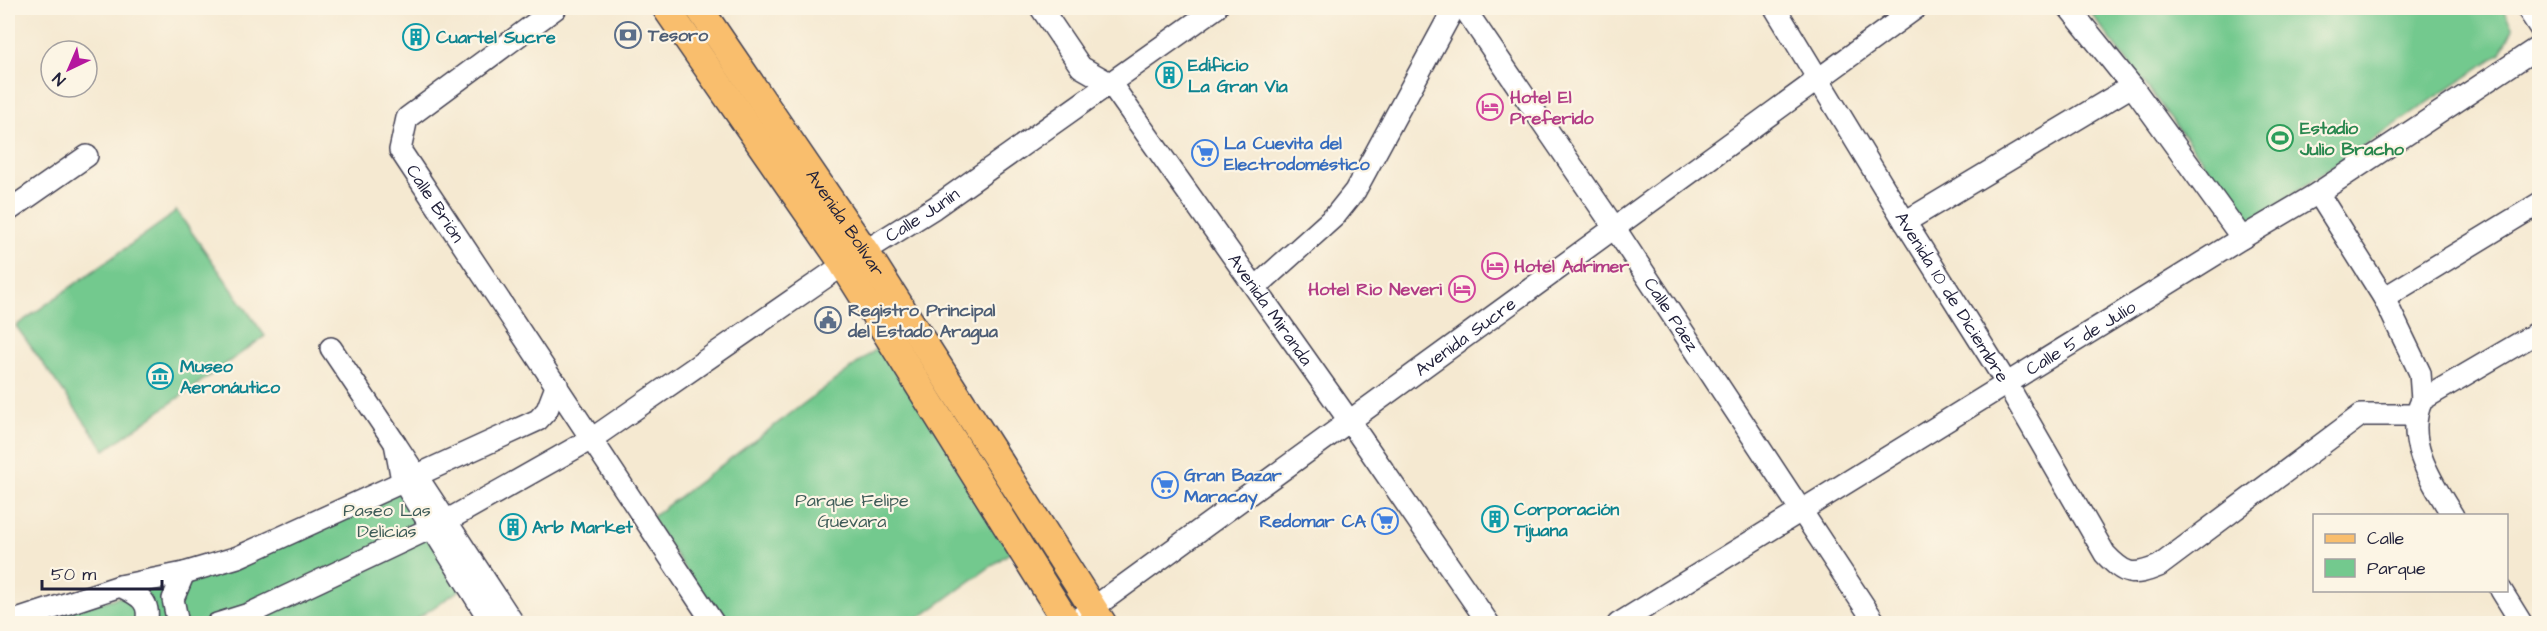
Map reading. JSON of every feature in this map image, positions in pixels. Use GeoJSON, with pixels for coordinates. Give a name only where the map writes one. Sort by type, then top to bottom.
{"type":"FeatureCollection","features":[{"type":"Feature","properties":{"kind":"main road","name":"Avenida Bolívar"},"geometry":{"type":"LineString","coordinates":[[666,8],[854,258],[1098,616]]}},
{"type":"Feature","properties":{"kind":"main road","name":"Avenida Bolívar"},"geometry":{"type":"LineString","coordinates":[[699,8],[854,258],[1069,624]]}},
{"type":"Feature","properties":{"kind":"street","name":"Calle Brión"},"geometry":{"type":"LineString","coordinates":[[556,8],[407,118],[400,150],[593,438],[714,624]]}},
{"type":"Feature","properties":{"kind":"street","name":"Avenida Miranda"},"geometry":{"type":"LineString","coordinates":[[1041,8],[1081,67],[1111,84],[1256,287],[1489,624]]}},
{"type":"Feature","properties":{"kind":"street","name":"Calle Junín"},"geometry":{"type":"LineString","coordinates":[[217,624],[249,615],[438,524],[593,438],[854,258],[934,208],[1216,8]]}},
{"type":"Feature","properties":{"kind":"street"},"geometry":{"type":"LineString","coordinates":[[1256,287],[1335,216],[1355,191],[1454,8]]}},
{"type":"Feature","properties":{"kind":"street","name":"Calle Páez"},"geometry":{"type":"LineString","coordinates":[[1464,8],[1614,227],[1876,624]]}},
{"type":"Feature","properties":{"kind":"street","name":"Avenida 10 de Diciembre"},"geometry":{"type":"LineString","coordinates":[[1775,8],[2007,384],[2105,554],[2119,569],[2137,574],[2159,566],[2361,416],[2418,408]]}},
{"type":"Feature","properties":{"kind":"street","name":"Avenida Sucre"},"geometry":{"type":"LineString","coordinates":[[1069,624],[1098,616],[1348,419],[1916,8]]}},
{"type":"Feature","properties":{"kind":"street"},"geometry":{"type":"LineString","coordinates":[[2069,8],[2132,86],[2242,238]]}},
{"type":"Feature","properties":{"kind":"street"},"geometry":{"type":"LineString","coordinates":[[2528,8],[2540,28]]}},
{"type":"Feature","properties":{"kind":"street","name":"Calle 5 de Julio"},"geometry":{"type":"LineString","coordinates":[[1618,624],[2318,193],[2540,46]]}},
{"type":"Feature","properties":{"kind":"street"},"geometry":{"type":"LineString","coordinates":[[1905,222],[2132,86]]}},
{"type":"Feature","properties":{"kind":"street"},"geometry":{"type":"LineString","coordinates":[[8,211],[87,156]]}},
{"type":"Feature","properties":{"kind":"street"},"geometry":{"type":"LineString","coordinates":[[2318,193],[2384,298],[2420,373],[2418,450],[2432,482],[2452,514]]}},
{"type":"Feature","properties":{"kind":"street"},"geometry":{"type":"LineString","coordinates":[[2384,298],[2540,203]]}},
{"type":"Feature","properties":{"kind":"street"},"geometry":{"type":"LineString","coordinates":[[2418,408],[2540,331]]}},
{"type":"Feature","properties":{"kind":"street"},"geometry":{"type":"LineString","coordinates":[[331,348],[395,444],[410,477],[492,624]]}},
{"type":"Feature","properties":{"kind":"street"},"geometry":{"type":"LineString","coordinates":[[8,622],[120,586],[184,573],[238,557],[538,420],[547,410],[557,384]]}},
{"type":"Feature","properties":{"kind":"street"},"geometry":{"type":"LineString","coordinates":[[438,524],[514,624]]}},
{"type":"Feature","properties":{"kind":"street"},"geometry":{"type":"LineString","coordinates":[[178,624],[173,600],[184,573]]}},
{"type":"Feature","properties":{"kind":"street"},"geometry":{"type":"LineString","coordinates":[[120,586],[143,598],[149,614],[146,624]]}},
{"type":"Feature","properties":{"kind":"street"},"geometry":{"type":"LineString","coordinates":[[2502,592],[2522,624]]}},
{"type":"Feature","properties":{"kind":"green space","name":"Estadio Julio Bracho"},"geometry":{"type":"Polygon","coordinates":[[[2087,8],[2502,8],[2513,28],[2501,53],[2250,223],[2087,8]]]}},
{"type":"Feature","properties":{"kind":"green space"},"geometry":{"type":"Polygon","coordinates":[[[176,210],[265,336],[105,450],[16,326],[176,210]]]}},
{"type":"Feature","properties":{"kind":"green space","name":"Parque Felipe Guevara"},"geometry":{"type":"Polygon","coordinates":[[[878,348],[934,426],[1012,551],[912,623],[721,623],[651,518],[878,348]]]}},
{"type":"Feature","properties":{"kind":"green space","name":"Paseo Las Delicias"},"geometry":{"type":"Polygon","coordinates":[[[403,483],[467,585],[410,623],[16,624],[194,578],[403,483]]]}},
{"type":"Feature","properties":{"kind":"place","name":"Tesoro"},"geometry":{"type":"Point","coordinates":[628,35]}},
{"type":"Feature","properties":{"kind":"place","name":"Cuartel Sucre"},"geometry":{"type":"Point","coordinates":[416,37]}},
{"type":"Feature","properties":{"kind":"place","name":"Edificio La Gran Via"},"geometry":{"type":"Point","coordinates":[1169,75]}},
{"type":"Feature","properties":{"kind":"place","name":"Hotel El Preferido"},"geometry":{"type":"Point","coordinates":[1490,107]}},
{"type":"Feature","properties":{"kind":"place","name":"Estadio Julio Bracho"},"geometry":{"type":"Point","coordinates":[2280,138]}},
{"type":"Feature","properties":{"kind":"place","name":"La Cuevita del Electrodoméstico"},"geometry":{"type":"Point","coordinates":[1205,153]}},
{"type":"Feature","properties":{"kind":"place","name":"Hotel Adrimer"},"geometry":{"type":"Point","coordinates":[1495,266]}},
{"type":"Feature","properties":{"kind":"place","name":"Hotel Rio Neveri"},"geometry":{"type":"Point","coordinates":[1462,289]}},
{"type":"Feature","properties":{"kind":"place","name":"Registro Principal del Estado Aragua"},"geometry":{"type":"Point","coordinates":[828,320]}},
{"type":"Feature","properties":{"kind":"place","name":"Museo Aeronáutico"},"geometry":{"type":"Point","coordinates":[160,376]}},
{"type":"Feature","properties":{"kind":"place","name":"Gran Bazar Maracay"},"geometry":{"type":"Point","coordinates":[1165,485]}},
{"type":"Feature","properties":{"kind":"place","name":"Corporación Tijuana"},"geometry":{"type":"Point","coordinates":[1495,519]}},
{"type":"Feature","properties":{"kind":"place","name":"Redomar CA"},"geometry":{"type":"Point","coordinates":[1385,521]}},
{"type":"Feature","properties":{"kind":"place","name":"Arb Market"},"geometry":{"type":"Point","coordinates":[513,527]}}]}
